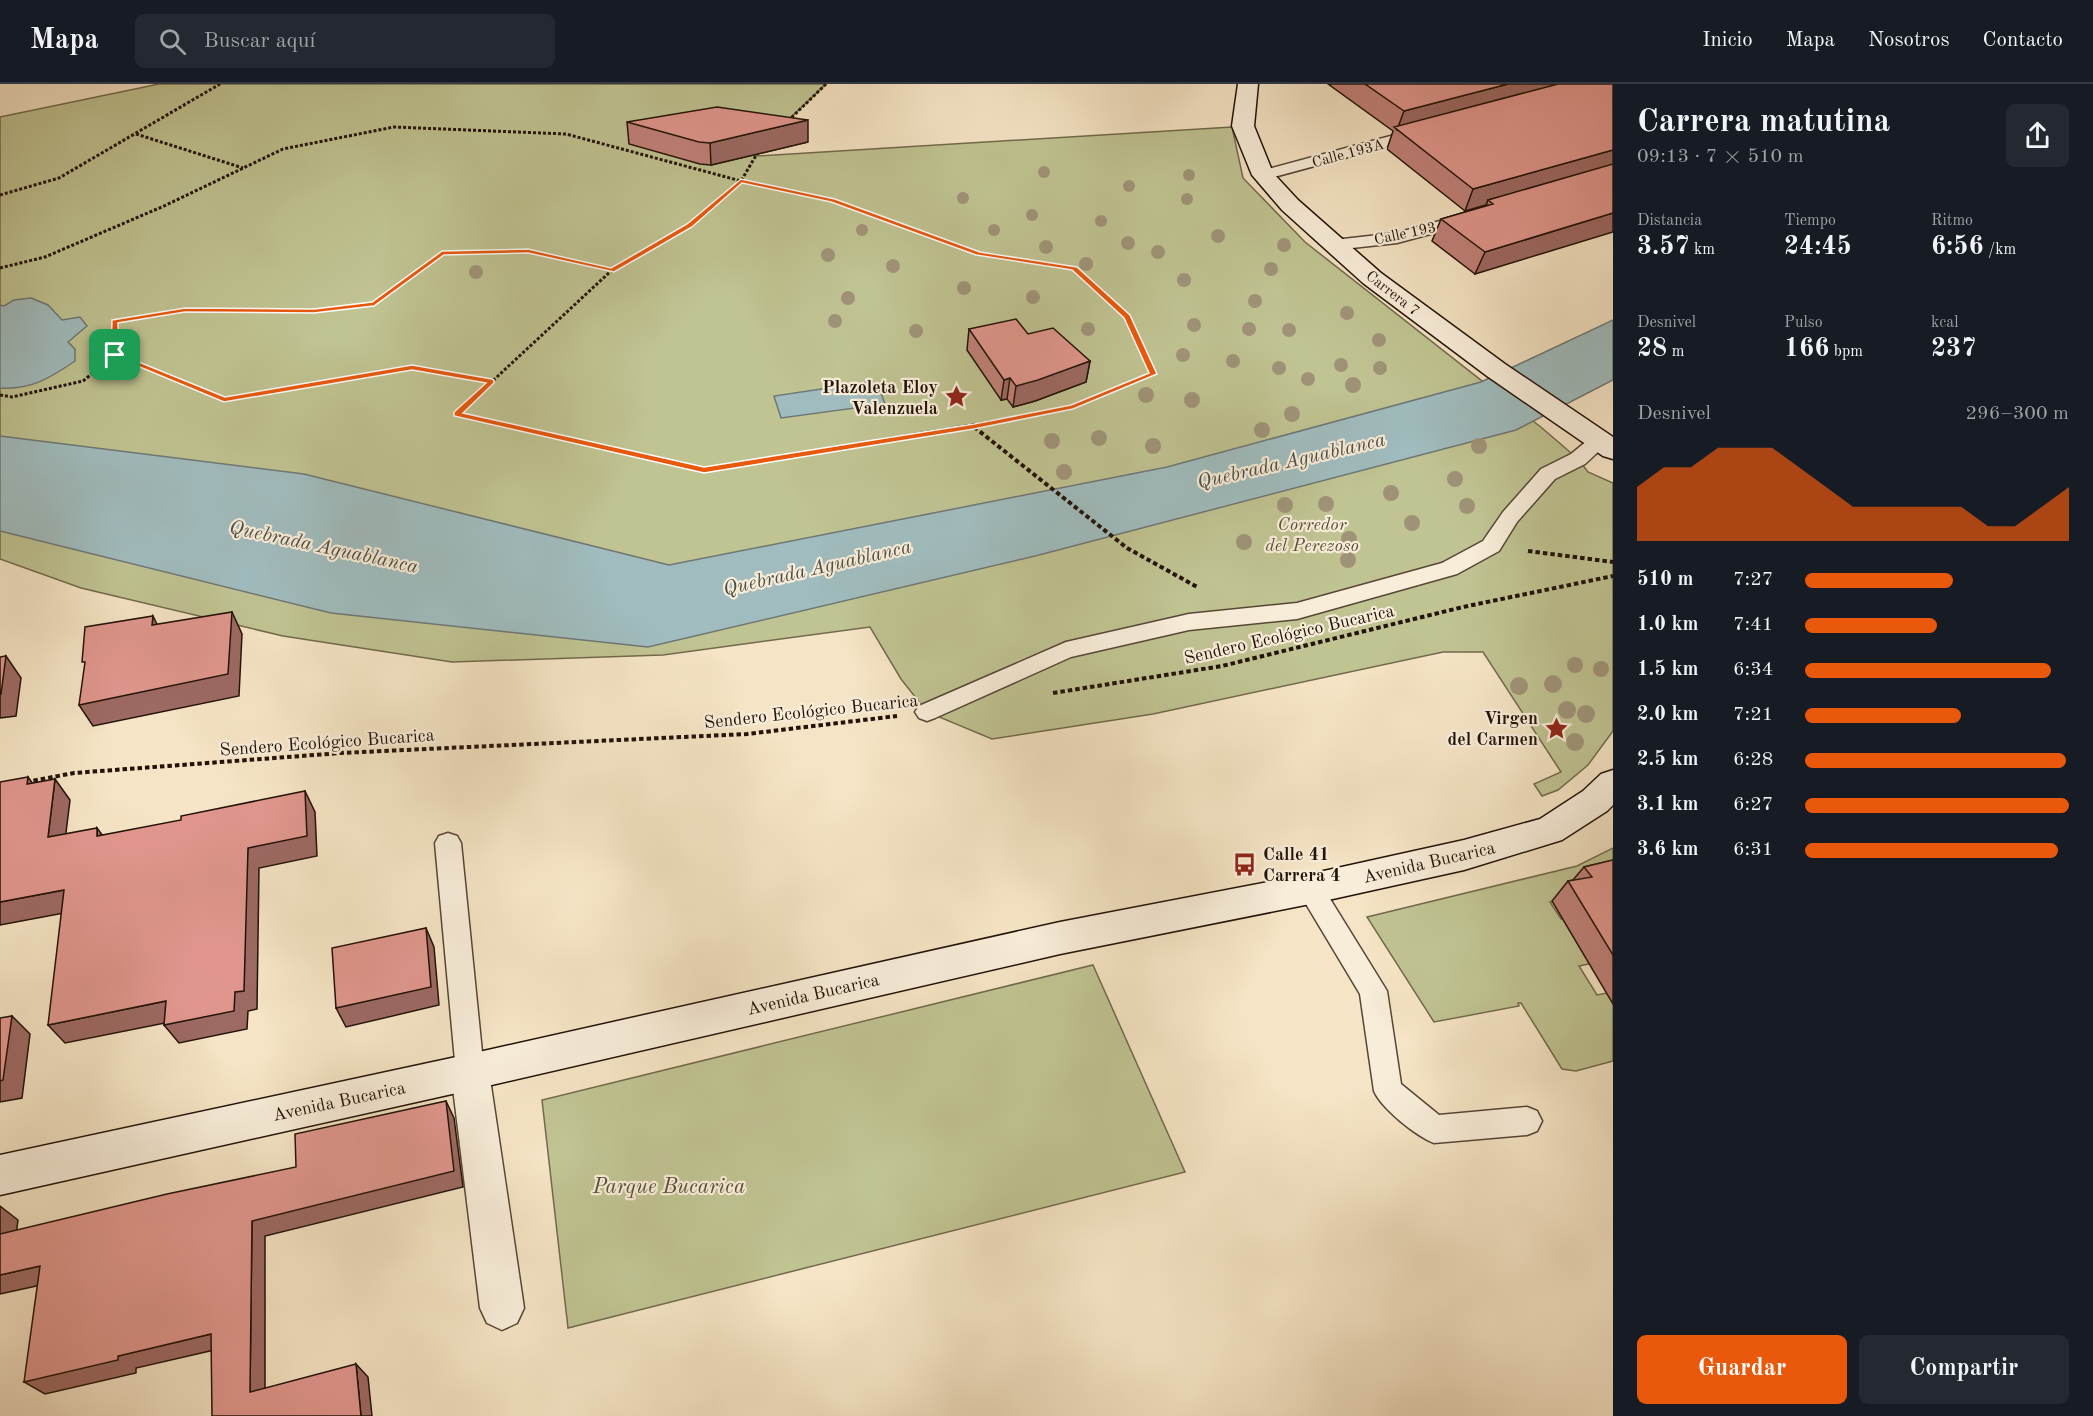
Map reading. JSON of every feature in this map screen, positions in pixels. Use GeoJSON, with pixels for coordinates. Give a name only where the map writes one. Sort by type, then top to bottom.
{"type":"FeatureCollection","features":[{"type":"Feature","properties":{"kind":"main road","name":"Carrera 7"},"geometry":{"type":"LineString","coordinates":[[1248,84],[1243,126],[1263,175],[1290,206],[1372,278],[1609,443]]}},
{"type":"Feature","properties":{"kind":"main road","name":"Avenida Bucarica"},"geometry":{"type":"LineString","coordinates":[[0,1175],[470,1072],[1060,938],[1310,889],[1464,855],[1550,830],[1595,801],[1613,784]]}},
{"type":"Feature","properties":{"kind":"main road"},"geometry":{"type":"LineString","coordinates":[[470,1072],[502,1308]]}},
{"type":"Feature","properties":{"kind":"lane","name":"Calle 193A"},"geometry":{"type":"LineString","coordinates":[[1263,175],[1435,129]]}},
{"type":"Feature","properties":{"kind":"lane","name":"Calle 193"},"geometry":{"type":"LineString","coordinates":[[1342,252],[1488,212]]}},
{"type":"Feature","properties":{"kind":"lane"},"geometry":{"type":"LineString","coordinates":[[927,712],[1066,650],[1189,622],[1297,612],[1449,569],[1491,546],[1510,517],[1548,474],[1609,443]]}},
{"type":"Feature","properties":{"kind":"lane"},"geometry":{"type":"LineString","coordinates":[[448,843],[470,1072]]}},
{"type":"Feature","properties":{"kind":"lane"},"geometry":{"type":"LineString","coordinates":[[1310,889],[1373,991],[1388,1091],[1434,1129],[1527,1121]]}},
{"type":"Feature","properties":{"kind":"path"},"geometry":{"type":"LineString","coordinates":[[0,195],[59,178],[220,84]]}},
{"type":"Feature","properties":{"kind":"path"},"geometry":{"type":"LineString","coordinates":[[787,122],[826,84]]}},
{"type":"Feature","properties":{"kind":"path"},"geometry":{"type":"LineString","coordinates":[[0,268],[45,257],[164,206],[283,149],[394,127],[566,134],[741,181],[833,200],[978,254],[1075,268],[1127,317],[1154,374],[1073,407],[974,427],[704,470],[457,414],[612,270],[689,226],[741,181],[762,145]]}},
{"type":"Feature","properties":{"kind":"path"},"geometry":{"type":"LineString","coordinates":[[135,134],[244,168]]}},
{"type":"Feature","properties":{"kind":"path"},"geometry":{"type":"LineString","coordinates":[[115,355],[115,322],[185,310],[314,311],[374,304],[442,253],[528,251],[612,270]]}},
{"type":"Feature","properties":{"kind":"path"},"geometry":{"type":"LineString","coordinates":[[115,355],[224,400],[412,368],[492,381]]}},
{"type":"Feature","properties":{"kind":"path"},"geometry":{"type":"LineString","coordinates":[[0,395],[12,397],[82,381],[115,355]]}},
{"type":"Feature","properties":{"kind":"path"},"geometry":{"type":"LineString","coordinates":[[974,427],[1127,548],[1248,616]]}},
{"type":"Feature","properties":{"kind":"path"},"geometry":{"type":"LineString","coordinates":[[1491,546],[1613,562]]}},
{"type":"Feature","properties":{"kind":"path","name":"Sendero Ecológico Bucarica"},"geometry":{"type":"LineString","coordinates":[[1046,695],[1222,666],[1463,607],[1613,576]]}},
{"type":"Feature","properties":{"kind":"path","name":"Sendero Ecológico Bucarica"},"geometry":{"type":"LineString","coordinates":[[21,783],[74,773],[341,753],[747,734],[927,712]]}},
{"type":"Feature","properties":{"kind":"green space","name":"Corredor del Perezoso"},"geometry":{"type":"Polygon","coordinates":[[[159,84],[826,84],[762,145],[756,156],[1232,127],[1243,178],[1305,242],[1542,428],[1578,459],[1588,472],[1613,483],[1613,731],[1588,765],[1558,790],[1542,796],[1534,784],[1561,772],[1483,652],[1443,652],[1153,714],[992,739],[927,712],[901,679],[870,627],[663,655],[452,662],[283,636],[81,588],[0,559],[0,117],[159,84]]]}},
{"type":"Feature","properties":{"kind":"green space"},"geometry":{"type":"Polygon","coordinates":[[[1613,848],[1613,867],[1576,897],[1550,902],[1561,919],[1570,918],[1603,961],[1579,966],[1597,995],[1613,992],[1613,1061],[1576,1071],[1562,1069],[1521,1003],[1518,1003],[1519,1006],[1434,1022],[1367,917],[1577,866],[1613,848]]]}},
{"type":"Feature","properties":{"kind":"green space","name":"Parque Bucarica"},"geometry":{"type":"Polygon","coordinates":[[[1093,965],[1185,1172],[568,1328],[542,1100],[1093,965]]]}},
{"type":"Feature","properties":{"kind":"water"},"geometry":{"type":"Polygon","coordinates":[[[31,298],[48,305],[62,320],[80,317],[87,326],[68,342],[75,349],[75,361],[40,382],[21,387],[0,388],[0,305],[4,306],[14,300],[31,298]]]}},
{"type":"Feature","properties":{"kind":"water","name":"Quebrada Aguablanca"},"geometry":{"type":"Polygon","coordinates":[[[1613,320],[1613,380],[1516,430],[1039,555],[648,647],[331,613],[0,531],[0,436],[304,474],[669,565],[1167,467],[1481,382],[1613,320]]]}},
{"type":"Feature","properties":{"kind":"water"},"geometry":{"type":"Polygon","coordinates":[[[868,382],[880,390],[885,404],[781,418],[774,396],[868,382]]]}},
{"type":"Feature","properties":{"kind":"building"},"geometry":{"type":"Polygon","coordinates":[[[1365,84],[1508,84],[1404,111],[1365,84]]]}},
{"type":"Feature","properties":{"kind":"building"},"geometry":{"type":"Polygon","coordinates":[[[1558,84],[1613,84],[1613,150],[1473,189],[1394,127],[1558,84]]]}},
{"type":"Feature","properties":{"kind":"building"},"geometry":{"type":"Polygon","coordinates":[[[717,107],[808,120],[710,143],[627,122],[717,107]]]}},
{"type":"Feature","properties":{"kind":"building"},"geometry":{"type":"Polygon","coordinates":[[[1613,164],[1613,213],[1485,252],[1441,219],[1493,204],[1488,200],[1613,164]]]}},
{"type":"Feature","properties":{"kind":"building"},"geometry":{"type":"Polygon","coordinates":[[[1016,319],[1028,334],[1053,328],[1090,361],[1016,386],[1010,378],[1004,380],[969,329],[1016,319]]]}},
{"type":"Feature","properties":{"kind":"building"},"geometry":{"type":"Polygon","coordinates":[[[232,612],[228,674],[79,705],[85,662],[82,662],[85,627],[153,616],[152,625],[232,612]]]}},
{"type":"Feature","properties":{"kind":"building"},"geometry":{"type":"Polygon","coordinates":[[[6,656],[1,694],[0,694],[0,657],[6,656]]]}},
{"type":"Feature","properties":{"kind":"building"},"geometry":{"type":"Polygon","coordinates":[[[28,777],[27,784],[55,779],[48,837],[97,828],[97,836],[181,820],[181,816],[305,791],[307,836],[248,848],[244,991],[235,992],[234,1011],[164,1025],[166,1001],[48,1025],[64,890],[0,902],[0,782],[28,777]]]}},
{"type":"Feature","properties":{"kind":"building"},"geometry":{"type":"Polygon","coordinates":[[[1613,860],[1613,955],[1568,881],[1592,877],[1584,867],[1613,860]]]}},
{"type":"Feature","properties":{"kind":"building"},"geometry":{"type":"Polygon","coordinates":[[[426,928],[431,987],[336,1008],[332,948],[426,928]]]}},
{"type":"Feature","properties":{"kind":"building"},"geometry":{"type":"Polygon","coordinates":[[[12,1016],[3,1080],[0,1081],[0,1018],[12,1016]]]}},
{"type":"Feature","properties":{"kind":"building"},"geometry":{"type":"Polygon","coordinates":[[[446,1101],[454,1171],[252,1221],[250,1392],[356,1364],[361,1416],[212,1416],[211,1334],[118,1356],[118,1360],[24,1382],[40,1266],[0,1275],[0,1234],[167,1194],[296,1167],[295,1134],[446,1101]]]}},
{"type":"Feature","properties":{"kind":"place","name":"Plazoleta Eloy Valenzuela"},"geometry":{"type":"Point","coordinates":[956,397]}},
{"type":"Feature","properties":{"kind":"place","name":"Virgen del Carmen"},"geometry":{"type":"Point","coordinates":[1556,728]}},
{"type":"Feature","properties":{"kind":"place","name":"Calle 41 Carrera 4"},"geometry":{"type":"Point","coordinates":[1245,864]}},
{"type":"Feature","properties":{"kind":"route"},"geometry":{"type":"LineString","coordinates":[[741,181],[833,200],[978,254],[1075,268],[1127,317],[1154,374],[1073,407],[974,427],[704,470],[457,414],[492,381],[412,368],[224,400],[115,355],[115,322],[185,310],[314,311],[374,304],[442,253],[528,251],[612,270],[689,226],[741,181]]}}]}
